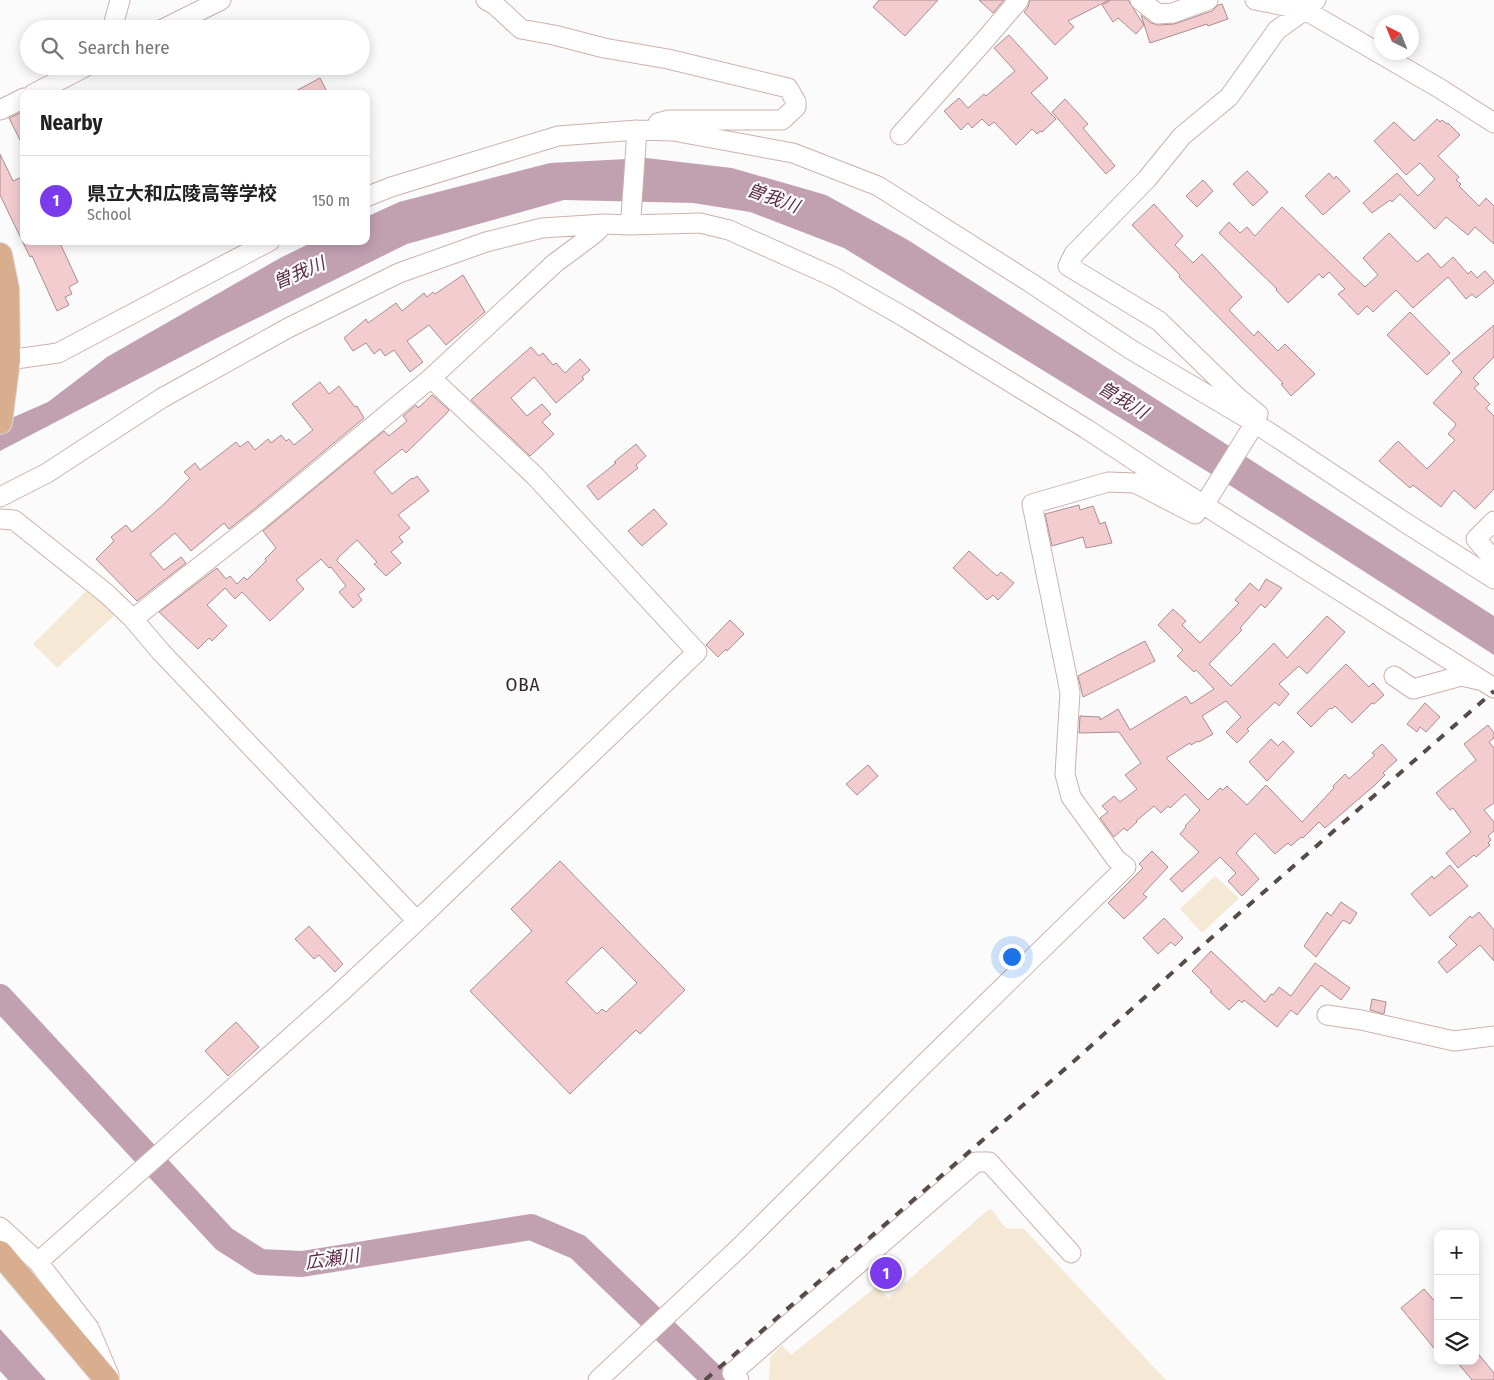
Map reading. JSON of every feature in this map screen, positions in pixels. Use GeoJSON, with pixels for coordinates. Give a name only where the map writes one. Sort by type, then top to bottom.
{"type":"FeatureCollection","features":[{"type":"Feature","properties":{"kind":"main road"},"geometry":{"type":"LineString","coordinates":[[0,255],[7,289],[0,422]]}},
{"type":"Feature","properties":{"kind":"main road"},"geometry":{"type":"LineString","coordinates":[[0,1253],[109,1380]]}},
{"type":"Feature","properties":{"kind":"street"},"geometry":{"type":"LineString","coordinates":[[114,20],[120,0]]}},
{"type":"Feature","properties":{"kind":"street"},"geometry":{"type":"LineString","coordinates":[[181,20],[221,0]]}},
{"type":"Feature","properties":{"kind":"street"},"geometry":{"type":"LineString","coordinates":[[486,0],[495,5],[521,29],[554,34],[604,48],[668,59],[788,88],[796,102],[796,107],[782,120],[669,120],[636,136]]}},
{"type":"Feature","properties":{"kind":"street"},"geometry":{"type":"LineString","coordinates":[[900,135],[984,42],[1018,0]]}},
{"type":"Feature","properties":{"kind":"street"},"geometry":{"type":"LineString","coordinates":[[1140,0],[1158,14],[1173,14],[1208,0]]}},
{"type":"Feature","properties":{"kind":"street"},"geometry":{"type":"LineString","coordinates":[[1255,0],[1310,5],[1494,123]]}},
{"type":"Feature","properties":{"kind":"street"},"geometry":{"type":"LineString","coordinates":[[598,1380],[740,1247],[916,1072],[1126,868],[1116,859],[1071,797],[1067,782],[1065,774],[1070,692],[1032,504],[1108,482],[1136,484],[1195,514],[1207,501],[1253,426],[1258,414],[1158,321],[1068,266],[1074,254],[1147,179],[1182,136],[1230,97],[1276,30],[1310,5]]}},
{"type":"Feature","properties":{"kind":"street"},"geometry":{"type":"LineString","coordinates":[[41,90],[70,75]]}},
{"type":"Feature","properties":{"kind":"street"},"geometry":{"type":"LineString","coordinates":[[0,110],[20,100]]}},
{"type":"Feature","properties":{"kind":"street"},"geometry":{"type":"LineString","coordinates":[[370,195],[391,187],[558,136],[636,136],[673,131],[793,152],[878,186],[1031,283],[1130,349],[1494,579]]}},
{"type":"Feature","properties":{"kind":"street"},"geometry":{"type":"LineString","coordinates":[[630,220],[636,136]]}},
{"type":"Feature","properties":{"kind":"street"},"geometry":{"type":"LineString","coordinates":[[0,498],[47,473],[162,398],[271,337],[399,274],[486,242],[542,228],[604,224],[630,220],[700,223],[729,230],[834,277],[906,318],[1207,501],[1490,685]]}},
{"type":"Feature","properties":{"kind":"street"},"geometry":{"type":"LineString","coordinates":[[133,619],[259,520],[431,378],[555,262],[594,234],[604,224]]}},
{"type":"Feature","properties":{"kind":"street"},"geometry":{"type":"LineString","coordinates":[[4,368],[58,353],[262,245]]}},
{"type":"Feature","properties":{"kind":"street"},"geometry":{"type":"LineString","coordinates":[[38,1262],[288,1040],[417,921],[697,652],[535,476],[431,378]]}},
{"type":"Feature","properties":{"kind":"street"},"geometry":{"type":"LineString","coordinates":[[0,519],[14,520],[107,594],[133,619],[161,652],[417,921]]}},
{"type":"Feature","properties":{"kind":"street"},"geometry":{"type":"LineString","coordinates":[[1494,521],[1476,539],[1494,560]]}},
{"type":"Feature","properties":{"kind":"street"},"geometry":{"type":"LineString","coordinates":[[1394,676],[1413,689],[1461,676],[1490,685]]}},
{"type":"Feature","properties":{"kind":"street"},"geometry":{"type":"LineString","coordinates":[[1327,1015],[1361,1020],[1454,1041],[1494,1036]]}},
{"type":"Feature","properties":{"kind":"street"},"geometry":{"type":"LineString","coordinates":[[739,1380],[732,1373],[976,1162],[990,1162],[1071,1252]]}},
{"type":"Feature","properties":{"kind":"street"},"geometry":{"type":"LineString","coordinates":[[0,1227],[38,1262],[89,1328],[109,1380]]}},
{"type":"Feature","properties":{"kind":"shaded area"},"geometry":{"type":"Polygon","coordinates":[[[87,590],[117,613],[57,668],[33,644],[87,590]]]}},
{"type":"Feature","properties":{"kind":"shaded area"},"geometry":{"type":"Polygon","coordinates":[[[1215,876],[1239,898],[1202,933],[1180,909],[1215,876]]]}},
{"type":"Feature","properties":{"kind":"shaded area"},"geometry":{"type":"Polygon","coordinates":[[[990,1208],[1006,1228],[1024,1229],[1166,1380],[769,1380],[770,1357],[782,1345],[791,1355],[877,1286],[888,1298],[990,1208]]]}},
{"type":"Feature","properties":{"kind":"water","name":"曽我川"},"geometry":{"type":"Polygon","coordinates":[[[646,158],[732,168],[826,195],[908,240],[1494,616],[1494,655],[1234,488],[844,248],[750,212],[693,203],[564,200],[407,244],[221,336],[0,451],[0,423],[48,402],[107,357],[280,258],[307,245],[370,245],[370,215],[399,202],[550,163],[646,158]]]}},
{"type":"Feature","properties":{"kind":"water"},"geometry":{"type":"Polygon","coordinates":[[[0,1329],[46,1380],[8,1380],[0,1371],[0,1329]]]}},
{"type":"Feature","properties":{"kind":"building"},"geometry":{"type":"Polygon","coordinates":[[[879,0],[938,0],[905,36],[873,7],[879,0]]]}},
{"type":"Feature","properties":{"kind":"building"},"geometry":{"type":"Polygon","coordinates":[[[979,0],[1004,0],[993,13],[979,0]]]}},
{"type":"Feature","properties":{"kind":"building"},"geometry":{"type":"Polygon","coordinates":[[[1030,0],[1109,0],[1068,21],[1074,27],[1055,45],[1024,12],[1030,0]]]}},
{"type":"Feature","properties":{"kind":"building"},"geometry":{"type":"Polygon","coordinates":[[[1111,0],[1128,0],[1144,25],[1136,34],[1118,18],[1113,22],[1102,5],[1111,0]]]}},
{"type":"Feature","properties":{"kind":"building"},"geometry":{"type":"Polygon","coordinates":[[[1222,4],[1228,19],[1150,43],[1141,15],[1151,23],[1158,25],[1174,24],[1212,11],[1222,4]]]}},
{"type":"Feature","properties":{"kind":"building"},"geometry":{"type":"Polygon","coordinates":[[[1009,35],[1048,78],[1031,93],[1056,119],[1042,132],[1037,134],[1032,129],[1016,145],[994,122],[989,126],[982,119],[972,128],[968,123],[961,130],[944,111],[959,98],[968,108],[984,94],[986,96],[1015,71],[994,48],[1009,35]]]}},
{"type":"Feature","properties":{"kind":"building"},"geometry":{"type":"Polygon","coordinates":[[[320,78],[326,90],[298,90],[320,78]]]}},
{"type":"Feature","properties":{"kind":"building"},"geometry":{"type":"Polygon","coordinates":[[[1065,99],[1088,124],[1083,128],[1115,166],[1106,174],[1052,112],[1065,99]]]}},
{"type":"Feature","properties":{"kind":"building"},"geometry":{"type":"Polygon","coordinates":[[[20,113],[20,140],[9,118],[20,113]]]}},
{"type":"Feature","properties":{"kind":"building"},"geometry":{"type":"Polygon","coordinates":[[[1437,119],[1440,122],[1442,120],[1448,123],[1460,135],[1438,156],[1459,177],[1456,180],[1461,184],[1459,186],[1479,206],[1486,198],[1494,206],[1494,244],[1475,227],[1468,235],[1446,217],[1435,229],[1400,194],[1392,202],[1390,200],[1372,213],[1363,203],[1397,173],[1418,196],[1435,179],[1420,163],[1406,175],[1374,141],[1394,122],[1414,141],[1437,119]]]}},
{"type":"Feature","properties":{"kind":"building"},"geometry":{"type":"Polygon","coordinates":[[[0,154],[13,181],[20,178],[20,236],[0,195],[0,154]]]}},
{"type":"Feature","properties":{"kind":"building"},"geometry":{"type":"Polygon","coordinates":[[[1247,171],[1268,192],[1253,206],[1233,184],[1247,171]]]}},
{"type":"Feature","properties":{"kind":"building"},"geometry":{"type":"Polygon","coordinates":[[[1329,173],[1334,179],[1336,176],[1350,191],[1323,215],[1305,196],[1329,173]]]}},
{"type":"Feature","properties":{"kind":"building"},"geometry":{"type":"Polygon","coordinates":[[[1203,180],[1213,191],[1197,207],[1186,196],[1203,180]]]}},
{"type":"Feature","properties":{"kind":"building"},"geometry":{"type":"Polygon","coordinates":[[[1154,204],[1183,236],[1175,245],[1193,263],[1202,254],[1242,297],[1229,310],[1254,336],[1258,331],[1278,351],[1285,344],[1315,374],[1291,396],[1281,384],[1283,383],[1179,277],[1180,275],[1132,225],[1154,204]]]}},
{"type":"Feature","properties":{"kind":"building"},"geometry":{"type":"Polygon","coordinates":[[[1282,207],[1365,287],[1378,275],[1363,258],[1389,233],[1417,262],[1428,253],[1441,268],[1453,257],[1468,274],[1471,271],[1477,278],[1485,271],[1494,283],[1476,298],[1472,294],[1466,299],[1448,277],[1413,308],[1396,290],[1373,312],[1367,306],[1358,315],[1338,294],[1345,289],[1329,272],[1323,278],[1319,274],[1288,303],[1277,289],[1219,233],[1229,222],[1240,233],[1247,227],[1255,236],[1282,207]]]}},
{"type":"Feature","properties":{"kind":"building"},"geometry":{"type":"Polygon","coordinates":[[[24,245],[61,245],[78,282],[69,287],[72,294],[65,297],[69,305],[57,311],[32,256],[30,257],[24,245]]]}},
{"type":"Feature","properties":{"kind":"building"},"geometry":{"type":"Polygon","coordinates":[[[463,275],[485,312],[446,345],[429,325],[407,341],[423,362],[410,372],[394,350],[385,356],[380,349],[374,354],[366,343],[353,351],[344,338],[366,319],[368,323],[396,303],[402,311],[424,293],[427,297],[433,292],[435,294],[463,275]]]}},
{"type":"Feature","properties":{"kind":"building"},"geometry":{"type":"Polygon","coordinates":[[[1410,312],[1450,353],[1427,375],[1387,335],[1410,312]]]}},
{"type":"Feature","properties":{"kind":"building"},"geometry":{"type":"Polygon","coordinates":[[[1494,325],[1494,357],[1473,378],[1479,384],[1474,388],[1490,404],[1486,408],[1494,416],[1494,489],[1475,509],[1454,490],[1441,507],[1413,485],[1410,488],[1379,461],[1398,441],[1427,469],[1455,440],[1448,434],[1456,425],[1455,423],[1433,403],[1462,372],[1452,361],[1494,325]]]}},
{"type":"Feature","properties":{"kind":"building"},"geometry":{"type":"Polygon","coordinates":[[[531,347],[539,356],[543,353],[553,365],[556,363],[565,373],[580,359],[590,370],[582,377],[584,379],[556,403],[534,377],[511,398],[527,416],[542,404],[551,414],[542,422],[554,434],[530,456],[471,400],[531,347]]]}},
{"type":"Feature","properties":{"kind":"building"},"geometry":{"type":"Polygon","coordinates":[[[320,382],[329,394],[339,386],[355,407],[357,406],[364,418],[252,511],[229,529],[224,523],[191,551],[175,533],[150,554],[164,570],[181,557],[186,563],[137,601],[96,559],[114,541],[111,537],[126,525],[132,532],[163,505],[190,478],[184,472],[195,463],[200,470],[236,442],[240,447],[248,441],[255,450],[268,439],[271,443],[281,435],[286,441],[289,439],[294,445],[313,430],[292,404],[320,382]]]}},
{"type":"Feature","properties":{"kind":"building"},"geometry":{"type":"Polygon","coordinates":[[[432,395],[449,410],[446,414],[406,453],[402,449],[374,472],[392,494],[417,476],[429,491],[398,515],[410,528],[399,537],[403,542],[391,552],[401,563],[386,576],[374,564],[377,562],[357,540],[338,558],[337,561],[365,589],[358,595],[362,600],[353,608],[339,592],[346,586],[331,567],[329,568],[321,559],[296,580],[304,589],[270,621],[242,592],[235,599],[225,588],[207,605],[227,626],[212,641],[209,638],[198,649],[159,612],[217,568],[226,579],[230,576],[237,584],[244,577],[247,580],[276,548],[263,531],[384,431],[389,436],[407,421],[403,416],[416,405],[418,408],[432,395]]]}},
{"type":"Feature","properties":{"kind":"building"},"geometry":{"type":"Polygon","coordinates":[[[636,444],[646,456],[636,465],[638,468],[598,500],[587,486],[636,444]]]}},
{"type":"Feature","properties":{"kind":"building"},"geometry":{"type":"Polygon","coordinates":[[[1079,505],[1080,510],[1093,506],[1100,524],[1105,522],[1112,543],[1086,548],[1083,537],[1052,546],[1045,514],[1079,505]]]}},
{"type":"Feature","properties":{"kind":"building"},"geometry":{"type":"Polygon","coordinates":[[[654,509],[667,524],[642,546],[628,531],[654,509]]]}},
{"type":"Feature","properties":{"kind":"building"},"geometry":{"type":"Polygon","coordinates":[[[969,551],[997,576],[1001,572],[1014,583],[998,600],[993,595],[987,600],[953,568],[969,551]]]}},
{"type":"Feature","properties":{"kind":"building"},"geometry":{"type":"Polygon","coordinates":[[[1266,579],[1282,588],[1265,608],[1261,604],[1240,628],[1242,630],[1209,664],[1231,686],[1274,643],[1287,658],[1327,616],[1345,632],[1307,674],[1299,666],[1279,684],[1289,694],[1279,706],[1275,702],[1247,729],[1249,731],[1237,743],[1226,732],[1241,717],[1226,701],[1202,716],[1213,734],[1199,742],[1191,745],[1190,743],[1166,758],[1208,800],[1220,788],[1223,790],[1227,786],[1247,805],[1266,785],[1302,822],[1345,774],[1349,779],[1375,755],[1372,753],[1382,744],[1397,760],[1383,773],[1385,775],[1375,785],[1325,828],[1319,822],[1303,838],[1301,837],[1291,846],[1288,843],[1275,854],[1255,833],[1236,853],[1259,879],[1242,896],[1228,881],[1236,873],[1220,857],[1182,892],[1170,879],[1199,852],[1180,834],[1200,810],[1185,794],[1170,808],[1168,806],[1161,813],[1154,806],[1127,831],[1124,828],[1114,837],[1100,818],[1108,812],[1102,806],[1114,796],[1120,802],[1137,789],[1125,775],[1141,763],[1119,732],[1079,733],[1080,716],[1100,717],[1100,720],[1118,709],[1130,730],[1186,696],[1191,704],[1214,689],[1196,670],[1194,672],[1177,656],[1183,650],[1158,625],[1173,609],[1186,621],[1182,625],[1200,643],[1239,603],[1235,600],[1250,583],[1259,591],[1266,579]]]}},
{"type":"Feature","properties":{"kind":"building"},"geometry":{"type":"Polygon","coordinates":[[[730,620],[744,634],[718,657],[706,645],[730,620]]]}},
{"type":"Feature","properties":{"kind":"building"},"geometry":{"type":"Polygon","coordinates":[[[1145,641],[1155,661],[1083,697],[1078,676],[1145,641]]]}},
{"type":"Feature","properties":{"kind":"building"},"geometry":{"type":"Polygon","coordinates":[[[1346,664],[1369,687],[1373,683],[1384,695],[1374,704],[1372,703],[1352,723],[1335,706],[1332,709],[1330,708],[1311,727],[1297,713],[1346,664]]]}},
{"type":"Feature","properties":{"kind":"building"},"geometry":{"type":"Polygon","coordinates":[[[1425,703],[1440,717],[1426,732],[1420,727],[1417,732],[1407,724],[1425,703]]]}},
{"type":"Feature","properties":{"kind":"building"},"geometry":{"type":"Polygon","coordinates":[[[1488,725],[1494,733],[1494,738],[1489,742],[1494,748],[1494,803],[1484,810],[1494,822],[1494,831],[1488,836],[1491,840],[1488,843],[1490,845],[1476,857],[1474,855],[1458,868],[1446,853],[1471,832],[1453,808],[1450,810],[1436,793],[1476,760],[1464,744],[1488,725]]]}},
{"type":"Feature","properties":{"kind":"building"},"geometry":{"type":"Polygon","coordinates":[[[1271,739],[1278,746],[1283,741],[1294,752],[1267,781],[1249,762],[1271,739]]]}},
{"type":"Feature","properties":{"kind":"building"},"geometry":{"type":"Polygon","coordinates":[[[868,765],[878,776],[857,795],[846,784],[868,765]]]}},
{"type":"Feature","properties":{"kind":"building"},"geometry":{"type":"Polygon","coordinates":[[[1152,851],[1168,867],[1143,894],[1147,897],[1124,919],[1108,903],[1143,868],[1139,864],[1152,851]]]}},
{"type":"Feature","properties":{"kind":"building"},"geometry":{"type":"Polygon","coordinates":[[[560,861],[685,990],[640,1034],[636,1030],[570,1094],[470,991],[532,931],[511,909],[560,861]],[[602,947],[566,982],[597,1014],[602,1009],[606,1012],[637,983],[602,947]]]}},
{"type":"Feature","properties":{"kind":"building"},"geometry":{"type":"Polygon","coordinates":[[[1450,865],[1468,886],[1430,916],[1411,894],[1432,876],[1434,879],[1450,865]]]}},
{"type":"Feature","properties":{"kind":"building"},"geometry":{"type":"Polygon","coordinates":[[[1341,902],[1357,913],[1350,924],[1343,920],[1316,957],[1304,946],[1327,912],[1331,916],[1341,902]]]}},
{"type":"Feature","properties":{"kind":"building"},"geometry":{"type":"Polygon","coordinates":[[[1479,912],[1494,930],[1494,961],[1480,945],[1447,973],[1438,962],[1457,945],[1449,937],[1470,916],[1472,918],[1479,912]]]}},
{"type":"Feature","properties":{"kind":"building"},"geometry":{"type":"Polygon","coordinates":[[[1164,918],[1183,938],[1175,946],[1171,942],[1158,954],[1143,938],[1164,918]]]}},
{"type":"Feature","properties":{"kind":"building"},"geometry":{"type":"Polygon","coordinates":[[[309,926],[343,964],[335,972],[319,955],[314,959],[295,939],[309,926]]]}},
{"type":"Feature","properties":{"kind":"building"},"geometry":{"type":"Polygon","coordinates":[[[1211,951],[1265,1002],[1279,987],[1291,996],[1315,963],[1350,988],[1341,1000],[1321,985],[1297,1015],[1291,1010],[1277,1027],[1244,1000],[1242,1003],[1239,1000],[1229,1010],[1210,992],[1212,991],[1192,971],[1211,951]]]}},
{"type":"Feature","properties":{"kind":"building"},"geometry":{"type":"Polygon","coordinates":[[[1372,999],[1386,1002],[1384,1014],[1370,1010],[1372,999]]]}},
{"type":"Feature","properties":{"kind":"building"},"geometry":{"type":"Polygon","coordinates":[[[236,1022],[259,1047],[228,1076],[205,1051],[236,1022]]]}},
{"type":"Feature","properties":{"kind":"building"},"geometry":{"type":"Polygon","coordinates":[[[1424,1289],[1434,1300],[1434,1348],[1401,1308],[1424,1289]]]}},
{"type":"Feature","properties":{"kind":"building"},"geometry":{"type":"Polygon","coordinates":[[[1479,1355],[1494,1373],[1494,1380],[1472,1380],[1459,1365],[1479,1365],[1479,1355]]]}},
{"type":"Feature","properties":{"kind":"waterway","name":"広瀬川"},"geometry":{"type":"LineString","coordinates":[[0,997],[224,1239],[260,1262],[302,1264],[531,1227],[578,1247],[716,1380]]}},
{"type":"Feature","properties":{"kind":"railway"},"geometry":{"type":"LineString","coordinates":[[705,1380],[1073,1062],[1194,953],[1494,691]]}},
{"type":"Feature","properties":{"kind":"place","name":"県立大和広陵高等学校"},"geometry":{"type":"Point","coordinates":[886,1273]}},
{"type":"Feature","properties":{"kind":"district","name":"OBA"},"geometry":{"type":"Point","coordinates":[523,684]}}]}
